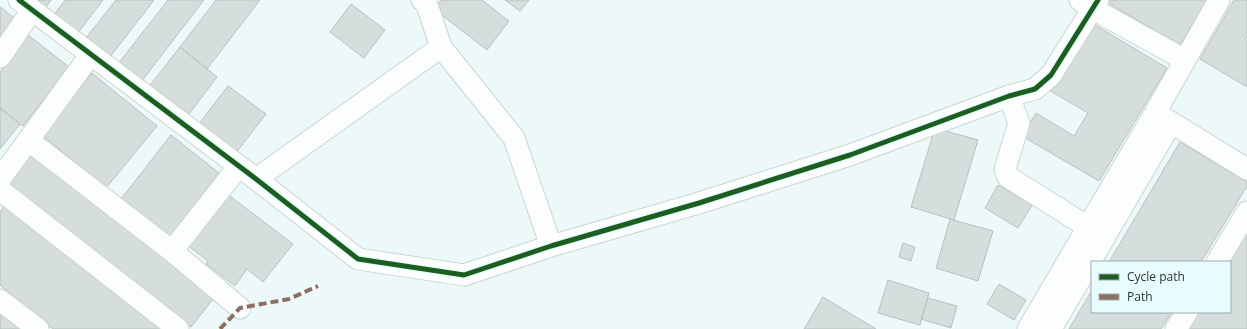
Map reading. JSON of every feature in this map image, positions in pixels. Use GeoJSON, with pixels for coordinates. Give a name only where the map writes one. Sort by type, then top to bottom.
{"type":"FeatureCollection","features":[{"type":"Feature","properties":{"kind":"street"},"geometry":{"type":"LineString","coordinates":[[1052,329],[1163,118],[1185,60],[1219,0]]}},
{"type":"Feature","properties":{"kind":"street"},"geometry":{"type":"LineString","coordinates":[[426,1],[441,47],[514,138],[551,246]]}},
{"type":"Feature","properties":{"kind":"street"},"geometry":{"type":"LineString","coordinates":[[0,57],[26,5],[256,179],[358,259],[464,275],[551,246],[699,203],[850,154],[1009,96],[1035,89],[1051,75],[1090,3],[1185,60]]}},
{"type":"Feature","properties":{"kind":"street"},"geometry":{"type":"LineString","coordinates":[[256,179],[441,47]]}},
{"type":"Feature","properties":{"kind":"street"},"geometry":{"type":"LineString","coordinates":[[91,54],[28,140],[1,190],[178,329]]}},
{"type":"Feature","properties":{"kind":"street"},"geometry":{"type":"LineString","coordinates":[[1009,96],[1019,123],[1005,169],[1008,177],[1088,227]]}},
{"type":"Feature","properties":{"kind":"street"},"geometry":{"type":"LineString","coordinates":[[1163,118],[1247,169]]}},
{"type":"Feature","properties":{"kind":"street"},"geometry":{"type":"LineString","coordinates":[[1028,329],[1088,227],[1163,118]]}},
{"type":"Feature","properties":{"kind":"street"},"geometry":{"type":"LineString","coordinates":[[28,140],[172,251],[240,308]]}},
{"type":"Feature","properties":{"kind":"street"},"geometry":{"type":"LineString","coordinates":[[172,251],[239,166]]}},
{"type":"Feature","properties":{"kind":"street"},"geometry":{"type":"LineString","coordinates":[[1218,261],[1247,212]]}},
{"type":"Feature","properties":{"kind":"street"},"geometry":{"type":"LineString","coordinates":[[0,300],[38,329]]}},
{"type":"Feature","properties":{"kind":"street"},"geometry":{"type":"LineString","coordinates":[[1176,329],[1186,313]]}},
{"type":"Feature","properties":{"kind":"building"},"geometry":{"type":"Polygon","coordinates":[[[37,0],[51,0],[46,7],[37,0]]]}},
{"type":"Feature","properties":{"kind":"building"},"geometry":{"type":"Polygon","coordinates":[[[65,0],[103,0],[77,34],[53,16],[65,0]]]}},
{"type":"Feature","properties":{"kind":"building"},"geometry":{"type":"Polygon","coordinates":[[[116,0],[154,0],[110,57],[86,38],[116,0]]]}},
{"type":"Feature","properties":{"kind":"building"},"geometry":{"type":"Polygon","coordinates":[[[168,0],[204,0],[141,82],[118,64],[168,0]]]}},
{"type":"Feature","properties":{"kind":"building"},"geometry":{"type":"Polygon","coordinates":[[[216,0],[260,0],[207,69],[180,47],[216,0]]]}},
{"type":"Feature","properties":{"kind":"building"},"geometry":{"type":"Polygon","coordinates":[[[441,0],[482,0],[509,21],[487,50],[434,9],[441,0]]]}},
{"type":"Feature","properties":{"kind":"building"},"geometry":{"type":"Polygon","coordinates":[[[505,0],[529,0],[520,11],[505,0]]]}},
{"type":"Feature","properties":{"kind":"building"},"geometry":{"type":"Polygon","coordinates":[[[1207,0],[1180,45],[1105,1],[1207,0]]]}},
{"type":"Feature","properties":{"kind":"building"},"geometry":{"type":"Polygon","coordinates":[[[1234,0],[1247,0],[1247,36],[1245,40],[1247,41],[1247,87],[1200,59],[1234,0]]]}},
{"type":"Feature","properties":{"kind":"building"},"geometry":{"type":"Polygon","coordinates":[[[351,4],[385,30],[364,58],[330,32],[351,4]]]}},
{"type":"Feature","properties":{"kind":"building"},"geometry":{"type":"Polygon","coordinates":[[[0,7],[16,19],[0,39],[0,7]]]}},
{"type":"Feature","properties":{"kind":"building"},"geometry":{"type":"Polygon","coordinates":[[[1090,22],[1167,68],[1099,181],[1022,136],[1036,113],[1074,136],[1088,113],[1049,90],[1090,22]]]}},
{"type":"Feature","properties":{"kind":"building"},"geometry":{"type":"Polygon","coordinates":[[[28,35],[69,67],[23,126],[0,108],[0,72],[28,35]]]}},
{"type":"Feature","properties":{"kind":"building"},"geometry":{"type":"Polygon","coordinates":[[[180,47],[217,77],[186,118],[148,88],[180,47]]]}},
{"type":"Feature","properties":{"kind":"building"},"geometry":{"type":"Polygon","coordinates":[[[92,73],[157,126],[106,188],[42,135],[92,73]]]}},
{"type":"Feature","properties":{"kind":"building"},"geometry":{"type":"Polygon","coordinates":[[[228,86],[266,114],[235,154],[198,125],[228,86]]]}},
{"type":"Feature","properties":{"kind":"building"},"geometry":{"type":"Polygon","coordinates":[[[0,108],[20,124],[0,149],[0,108]]]}},
{"type":"Feature","properties":{"kind":"building"},"geometry":{"type":"Polygon","coordinates":[[[935,128],[978,140],[954,220],[911,207],[935,128]]]}},
{"type":"Feature","properties":{"kind":"building"},"geometry":{"type":"Polygon","coordinates":[[[171,135],[219,173],[170,237],[121,199],[171,135]]]}},
{"type":"Feature","properties":{"kind":"building"},"geometry":{"type":"Polygon","coordinates":[[[1180,142],[1247,182],[1247,186],[1202,261],[1110,261],[1180,142]]]}},
{"type":"Feature","properties":{"kind":"building"},"geometry":{"type":"Polygon","coordinates":[[[32,152],[217,294],[191,327],[7,185],[32,152]]]}},
{"type":"Feature","properties":{"kind":"building"},"geometry":{"type":"Polygon","coordinates":[[[998,185],[1032,205],[1018,228],[985,208],[998,185]]]}},
{"type":"Feature","properties":{"kind":"building"},"geometry":{"type":"Polygon","coordinates":[[[226,193],[293,244],[263,282],[247,269],[235,286],[206,264],[208,261],[187,245],[226,193]]]}},
{"type":"Feature","properties":{"kind":"building"},"geometry":{"type":"Polygon","coordinates":[[[7,202],[161,327],[160,329],[53,329],[0,285],[0,212],[7,202]]]}},
{"type":"Feature","properties":{"kind":"building"},"geometry":{"type":"Polygon","coordinates":[[[950,219],[993,231],[978,281],[936,268],[950,219]]]}},
{"type":"Feature","properties":{"kind":"building"},"geometry":{"type":"Polygon","coordinates":[[[1247,230],[1247,329],[1188,329],[1197,313],[1231,313],[1231,261],[1229,261],[1247,230]]]}},
{"type":"Feature","properties":{"kind":"building"},"geometry":{"type":"Polygon","coordinates":[[[903,243],[915,247],[911,261],[899,257],[903,243]]]}},
{"type":"Feature","properties":{"kind":"building"},"geometry":{"type":"Polygon","coordinates":[[[888,280],[929,293],[920,325],[878,313],[888,280]]]}},
{"type":"Feature","properties":{"kind":"building"},"geometry":{"type":"Polygon","coordinates":[[[999,284],[1026,300],[1014,320],[987,304],[999,284]]]}},
{"type":"Feature","properties":{"kind":"building"},"geometry":{"type":"Polygon","coordinates":[[[1091,292],[1091,313],[1171,313],[1161,329],[1069,329],[1091,292]]]}},
{"type":"Feature","properties":{"kind":"building"},"geometry":{"type":"Polygon","coordinates":[[[823,297],[876,329],[804,329],[823,297]]]}},
{"type":"Feature","properties":{"kind":"building"},"geometry":{"type":"Polygon","coordinates":[[[928,298],[957,306],[951,328],[921,319],[928,298]]]}},
{"type":"Feature","properties":{"kind":"building"},"geometry":{"type":"Polygon","coordinates":[[[0,307],[27,329],[0,329],[0,307]]]}},
{"type":"Feature","properties":{"kind":"marked path"},"geometry":{"type":"LineString","coordinates":[[220,329],[240,308],[289,299],[318,286]]}},
{"type":"Feature","properties":{"kind":"cycle path"},"geometry":{"type":"LineString","coordinates":[[19,0],[256,179],[358,259],[464,275],[551,246],[699,203],[850,155],[1009,96],[1035,89],[1051,75],[1098,0]]}}]}
